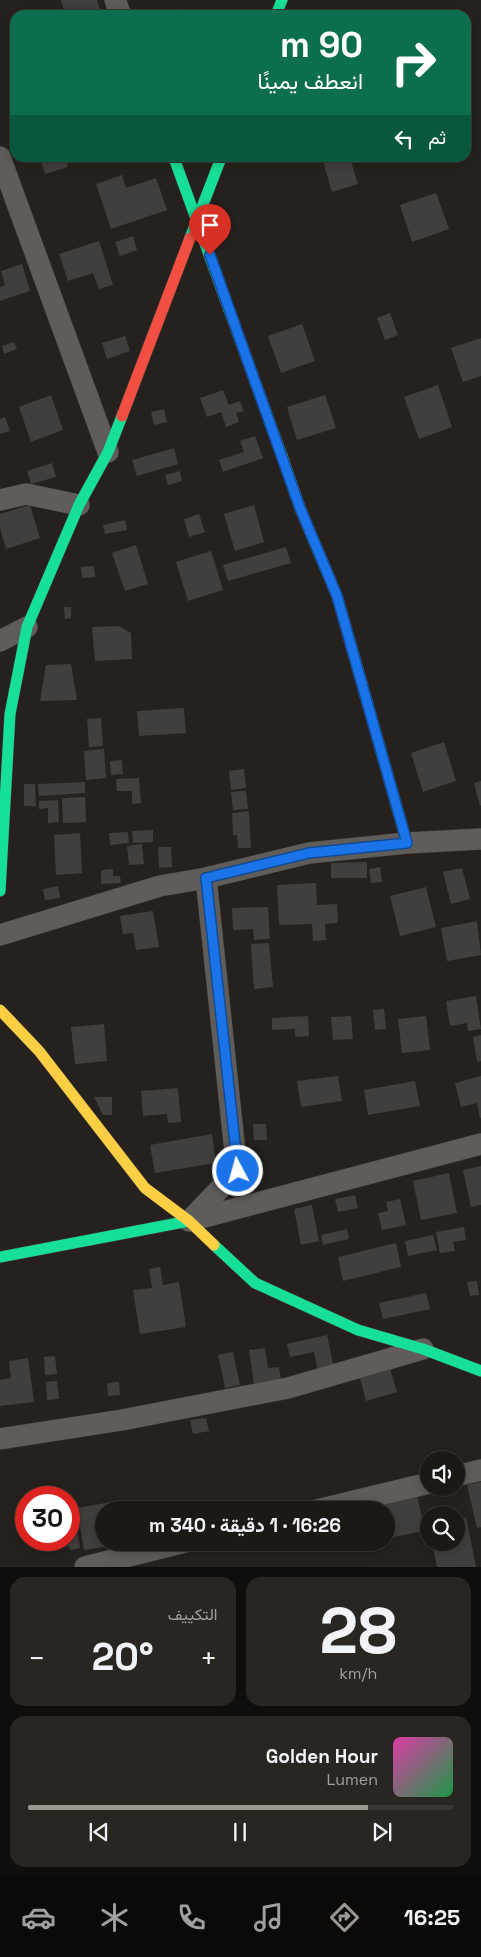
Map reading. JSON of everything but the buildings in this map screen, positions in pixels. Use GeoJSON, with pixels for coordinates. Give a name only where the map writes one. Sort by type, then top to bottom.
{"type":"FeatureCollection","features":[{"type":"Feature","properties":{"kind":"street"},"geometry":{"type":"LineString","coordinates":[[0,158],[108,452]]}},
{"type":"Feature","properties":{"kind":"street"},"geometry":{"type":"LineString","coordinates":[[175,162],[300,508],[337,596],[407,843]]}},
{"type":"Feature","properties":{"kind":"street"},"geometry":{"type":"LineString","coordinates":[[0,891],[10,714],[27,627],[79,505],[108,452],[219,162]]}},
{"type":"Feature","properties":{"kind":"street"},"geometry":{"type":"LineString","coordinates":[[0,500],[26,494],[79,505]]}},
{"type":"Feature","properties":{"kind":"street"},"geometry":{"type":"LineString","coordinates":[[0,641],[27,627]]}},
{"type":"Feature","properties":{"kind":"street"},"geometry":{"type":"LineString","coordinates":[[0,935],[160,886],[206,878],[309,853],[407,843],[481,839]]}},
{"type":"Feature","properties":{"kind":"street"},"geometry":{"type":"LineString","coordinates":[[189,1221],[238,1171],[206,878]]}},
{"type":"Feature","properties":{"kind":"street"},"geometry":{"type":"LineString","coordinates":[[0,1010],[39,1051],[145,1188],[189,1221],[255,1283],[358,1330],[423,1349],[481,1371]]}},
{"type":"Feature","properties":{"kind":"street"},"geometry":{"type":"LineString","coordinates":[[0,1256],[189,1221],[481,1144]]}},
{"type":"Feature","properties":{"kind":"street"},"geometry":{"type":"LineString","coordinates":[[0,1439],[122,1420],[288,1388],[423,1349]]}},
{"type":"Feature","properties":{"kind":"street"},"geometry":{"type":"LineString","coordinates":[[465,1474],[481,1470]]}},
{"type":"Feature","properties":{"kind":"street"},"geometry":{"type":"LineString","coordinates":[[354,1501],[420,1485]]}},
{"type":"Feature","properties":{"kind":"street"},"geometry":{"type":"LineString","coordinates":[[85,1567],[149,1551]]}},
{"type":"Feature","properties":{"kind":"traffic: fast"},"geometry":{"type":"LineString","coordinates":[[278,10],[282,0]]}},
{"type":"Feature","properties":{"kind":"traffic: fast"},"geometry":{"type":"LineString","coordinates":[[175,162],[282,456]]}},
{"type":"Feature","properties":{"kind":"traffic: fast"},"geometry":{"type":"LineString","coordinates":[[190,238],[219,162]]}},
{"type":"Feature","properties":{"kind":"traffic: fast"},"geometry":{"type":"LineString","coordinates":[[0,891],[10,714],[27,627],[79,505],[108,452],[122,416]]}},
{"type":"Feature","properties":{"kind":"traffic: fast"},"geometry":{"type":"LineString","coordinates":[[362,684],[407,843]]}},
{"type":"Feature","properties":{"kind":"traffic: fast"},"geometry":{"type":"LineString","coordinates":[[0,1257],[189,1221]]}},
{"type":"Feature","properties":{"kind":"traffic: fast"},"geometry":{"type":"LineString","coordinates":[[214,1245],[255,1283],[358,1330],[423,1349],[481,1371]]}},
{"type":"Feature","properties":{"kind":"traffic: slow"},"geometry":{"type":"LineString","coordinates":[[282,456],[300,508],[337,596],[362,684]]}},
{"type":"Feature","properties":{"kind":"traffic: slow"},"geometry":{"type":"LineString","coordinates":[[0,1010],[39,1051],[145,1188],[189,1221],[214,1245]]}},
{"type":"Feature","properties":{"kind":"traffic: jam"},"geometry":{"type":"LineString","coordinates":[[122,416],[190,238]]}},
{"type":"Feature","properties":{"kind":"route"},"geometry":{"type":"LineString","coordinates":[[210,255],[267,410],[300,508],[337,596],[407,843],[309,853],[206,878],[238,1171]]}}]}
